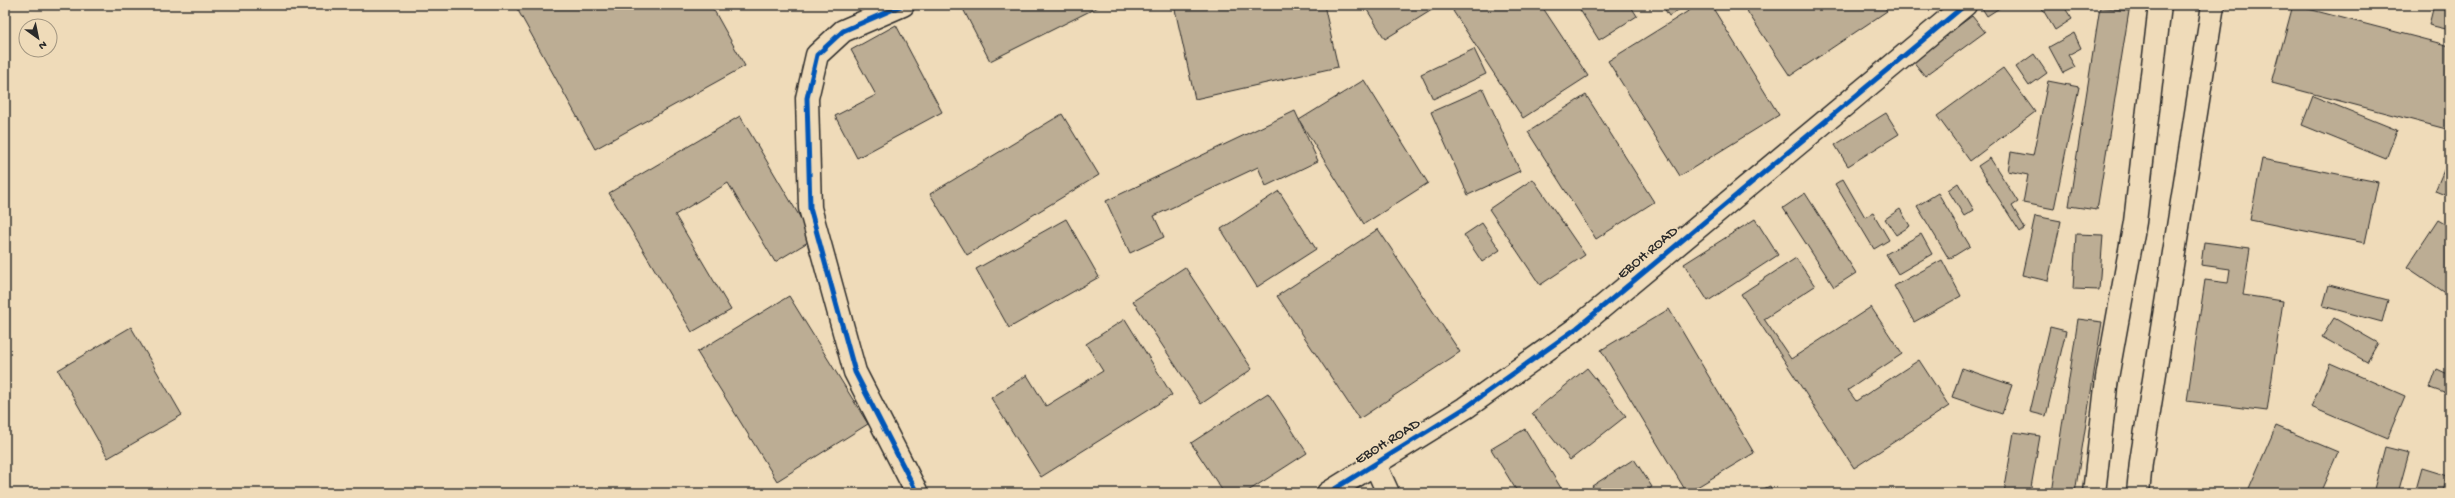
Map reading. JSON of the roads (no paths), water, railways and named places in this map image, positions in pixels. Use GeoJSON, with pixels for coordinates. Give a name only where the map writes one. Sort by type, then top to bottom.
{"type":"FeatureCollection","features":[{"type":"Feature","properties":{"kind":"street"},"geometry":{"type":"LineString","coordinates":[[903,5],[843,30],[817,55],[807,98],[810,208],[855,372],[917,493]]}},
{"type":"Feature","properties":{"kind":"street","name":"EBOH ROAD"},"geometry":{"type":"LineString","coordinates":[[1328,493],[1465,408],[1577,328],[1965,5]]}},
{"type":"Feature","properties":{"kind":"street"},"geometry":{"type":"LineString","coordinates":[[2094,493],[2107,378],[2135,222],[2160,5]]}},
{"type":"Feature","properties":{"kind":"street"},"geometry":{"type":"LineString","coordinates":[[2138,493],[2140,462],[2213,5]]}},
{"type":"Feature","properties":{"kind":"street"},"geometry":{"type":"LineString","coordinates":[[1375,464],[1388,493]]}}]}
